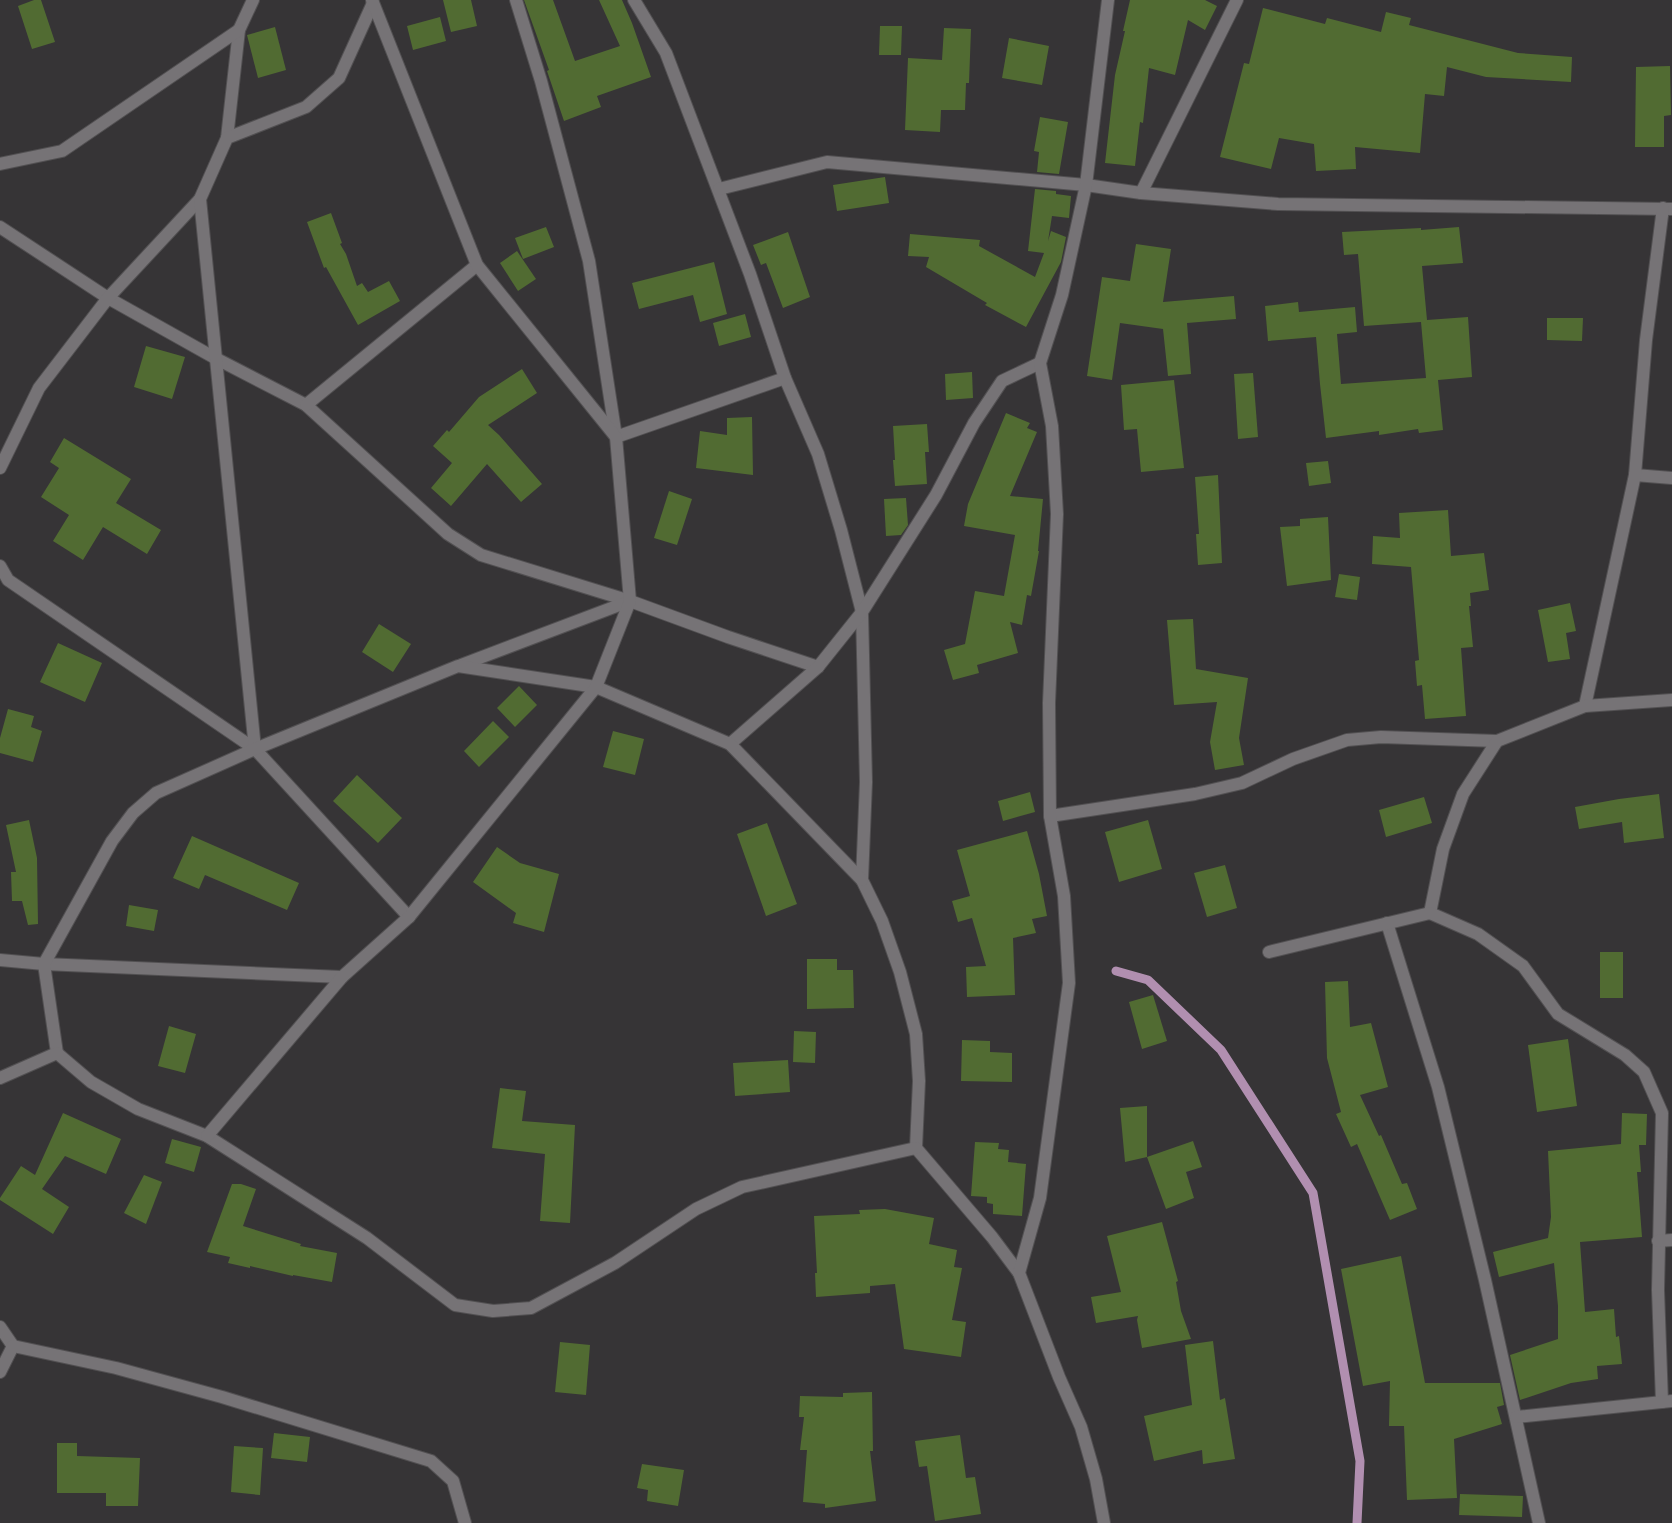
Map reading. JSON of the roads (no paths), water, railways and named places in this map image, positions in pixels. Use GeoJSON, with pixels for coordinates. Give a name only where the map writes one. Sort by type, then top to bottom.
{"type":"FeatureCollection","features":[{"type":"Feature","properties":{"kind":"street"},"geometry":{"type":"LineString","coordinates":[[0,468],[39,388],[108,298],[200,199],[227,138],[239,30],[252,0]]}},
{"type":"Feature","properties":{"kind":"street"},"geometry":{"type":"LineString","coordinates":[[207,1136],[342,977],[409,917],[596,687],[630,601],[616,437],[589,261],[541,81],[516,0]]}},
{"type":"Feature","properties":{"kind":"street"},"geometry":{"type":"LineString","coordinates":[[634,0],[666,54],[750,274],[785,378],[818,454],[841,530],[862,612],[866,782],[862,880]]}},
{"type":"Feature","properties":{"kind":"street"},"geometry":{"type":"LineString","coordinates":[[1019,1273],[1040,1198],[1068,983],[1064,896],[1050,816],[1049,703],[1057,514],[1052,426],[1040,363],[1062,295],[1086,185],[1108,0]]}},
{"type":"Feature","properties":{"kind":"street"},"geometry":{"type":"LineString","coordinates":[[1141,192],[1237,0]]}},
{"type":"Feature","properties":{"kind":"street"},"geometry":{"type":"LineString","coordinates":[[227,138],[306,107],[339,78],[373,1]]}},
{"type":"Feature","properties":{"kind":"street"},"geometry":{"type":"LineString","coordinates":[[373,1],[477,265],[616,437]]}},
{"type":"Feature","properties":{"kind":"street"},"geometry":{"type":"LineString","coordinates":[[0,164],[62,150],[239,30]]}},
{"type":"Feature","properties":{"kind":"street"},"geometry":{"type":"LineString","coordinates":[[719,190],[827,162],[1278,204],[1668,208],[1646,340],[1635,475],[1585,706]]}},
{"type":"Feature","properties":{"kind":"street"},"geometry":{"type":"LineString","coordinates":[[200,199],[255,750]]}},
{"type":"Feature","properties":{"kind":"street"},"geometry":{"type":"LineString","coordinates":[[0,227],[108,298],[215,358],[306,405],[448,534],[481,555],[630,601],[818,668]]}},
{"type":"Feature","properties":{"kind":"street"},"geometry":{"type":"LineString","coordinates":[[306,405],[477,265]]}},
{"type":"Feature","properties":{"kind":"street"},"geometry":{"type":"LineString","coordinates":[[730,744],[818,668],[862,612],[936,495],[974,423],[1002,381],[1040,363]]}},
{"type":"Feature","properties":{"kind":"street"},"geometry":{"type":"LineString","coordinates":[[616,437],[785,378]]}},
{"type":"Feature","properties":{"kind":"street"},"geometry":{"type":"LineString","coordinates":[[1635,475],[1672,478]]}},
{"type":"Feature","properties":{"kind":"street"},"geometry":{"type":"LineString","coordinates":[[0,566],[8,580],[255,750],[409,917]]}},
{"type":"Feature","properties":{"kind":"street"},"geometry":{"type":"LineString","coordinates":[[630,601],[458,666],[156,793],[133,813],[112,841],[44,964],[57,1053],[91,1082],[138,1109],[207,1136],[367,1238],[455,1305],[493,1311],[531,1308],[615,1262],[696,1209],[742,1186],[916,1148]]}},
{"type":"Feature","properties":{"kind":"street"},"geometry":{"type":"LineString","coordinates":[[458,666],[596,687],[730,744],[862,880],[882,921],[900,972],[916,1034],[919,1082],[916,1148],[992,1237],[1019,1273],[1081,1427],[1096,1479],[1104,1523]]}},
{"type":"Feature","properties":{"kind":"street"},"geometry":{"type":"LineString","coordinates":[[1050,816],[1195,794],[1232,785],[1293,759],[1348,740],[1381,737],[1498,741],[1585,706],[1672,700]]}},
{"type":"Feature","properties":{"kind":"street"},"geometry":{"type":"LineString","coordinates":[[1430,913],[1443,849],[1463,794],[1498,741]]}},
{"type":"Feature","properties":{"kind":"street"},"geometry":{"type":"LineString","coordinates":[[1269,952],[1430,913],[1478,934],[1523,966],[1558,1014],[1626,1055],[1644,1072],[1662,1113],[1658,1290],[1667,1401],[1516,1417]]}},
{"type":"Feature","properties":{"kind":"street"},"geometry":{"type":"LineString","coordinates":[[1386,923],[1438,1087],[1516,1417],[1539,1523]]}},
{"type":"Feature","properties":{"kind":"street"},"geometry":{"type":"LineString","coordinates":[[0,960],[44,964],[342,977]]}},
{"type":"Feature","properties":{"kind":"street"},"geometry":{"type":"LineString","coordinates":[[0,1078],[57,1053]]}},
{"type":"Feature","properties":{"kind":"street"},"geometry":{"type":"LineString","coordinates":[[1658,1240],[1672,1240]]}},
{"type":"Feature","properties":{"kind":"street"},"geometry":{"type":"LineString","coordinates":[[0,1327],[13,1346],[116,1368],[213,1394],[431,1461],[453,1480],[465,1523]]}},
{"type":"Feature","properties":{"kind":"street"},"geometry":{"type":"LineString","coordinates":[[0,1372],[13,1346]]}},
{"type":"Feature","properties":{"kind":"waterway"},"geometry":{"type":"LineString","coordinates":[[1116,971],[1148,980],[1221,1050],[1313,1193],[1360,1461],[1357,1523]]}}]}
